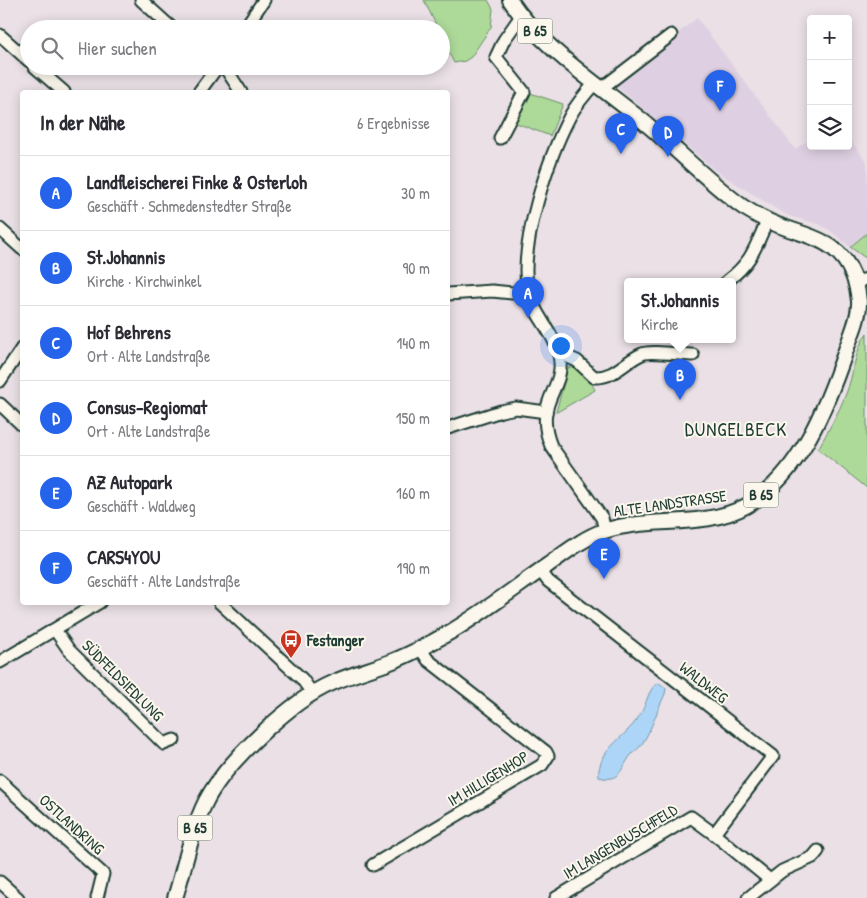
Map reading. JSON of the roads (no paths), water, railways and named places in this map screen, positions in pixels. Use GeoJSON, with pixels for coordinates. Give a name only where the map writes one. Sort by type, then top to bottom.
{"type":"FeatureCollection","features":[{"type":"Feature","properties":{"kind":"main road","name":"B 65"},"geometry":{"type":"LineString","coordinates":[[510,0],[521,16],[565,58],[599,85]]}},
{"type":"Feature","properties":{"kind":"main road","name":"ALTE LANDSTRASSE"},"geometry":{"type":"LineString","coordinates":[[599,85],[727,195],[767,221],[809,235],[829,245],[841,255],[861,280],[859,307],[836,382],[820,418],[808,439],[779,479],[756,500],[735,511],[704,519],[648,522],[625,525],[605,531]]}},
{"type":"Feature","properties":{"kind":"main road","name":"B 65"},"geometry":{"type":"LineString","coordinates":[[175,898],[200,814],[207,799],[235,760],[294,706],[312,693],[336,680],[396,660],[455,629],[579,544],[605,531]]}},
{"type":"Feature","properties":{"kind":"street"},"geometry":{"type":"LineString","coordinates":[[140,0],[162,20]]}},
{"type":"Feature","properties":{"kind":"street"},"geometry":{"type":"LineString","coordinates":[[250,20],[264,0]]}},
{"type":"Feature","properties":{"kind":"street"},"geometry":{"type":"LineString","coordinates":[[500,138],[524,92],[496,57],[504,40],[521,16]]}},
{"type":"Feature","properties":{"kind":"street"},"geometry":{"type":"LineString","coordinates":[[605,531],[602,518],[551,446],[547,435],[546,412],[561,365],[556,344],[534,308],[528,290],[526,272],[529,239],[534,214],[549,168],[570,116],[579,101],[671,35]]}},
{"type":"Feature","properties":{"kind":"street"},"geometry":{"type":"LineString","coordinates":[[0,36],[20,53]]}},
{"type":"Feature","properties":{"kind":"street"},"geometry":{"type":"LineString","coordinates":[[44,75],[62,90]]}},
{"type":"Feature","properties":{"kind":"street"},"geometry":{"type":"LineString","coordinates":[[200,90],[212,75]]}},
{"type":"Feature","properties":{"kind":"street"},"geometry":{"type":"LineString","coordinates":[[230,75],[240,90]]}},
{"type":"Feature","properties":{"kind":"street"},"geometry":{"type":"LineString","coordinates":[[730,278],[752,256],[767,221]]}},
{"type":"Feature","properties":{"kind":"street"},"geometry":{"type":"LineString","coordinates":[[0,230],[20,248]]}},
{"type":"Feature","properties":{"kind":"street"},"geometry":{"type":"LineString","coordinates":[[450,294],[492,291],[512,293],[528,290]]}},
{"type":"Feature","properties":{"kind":"street"},"geometry":{"type":"LineString","coordinates":[[0,381],[20,351]]}},
{"type":"Feature","properties":{"kind":"street"},"geometry":{"type":"LineString","coordinates":[[559,353],[577,361],[594,377],[616,372],[644,353],[693,355]]}},
{"type":"Feature","properties":{"kind":"street"},"geometry":{"type":"LineString","coordinates":[[0,404],[20,423]]}},
{"type":"Feature","properties":{"kind":"street"},"geometry":{"type":"LineString","coordinates":[[450,427],[516,408],[546,412]]}},
{"type":"Feature","properties":{"kind":"street","name":"WALDWEG"},"geometry":{"type":"LineString","coordinates":[[540,570],[548,581],[773,756],[714,834]]}},
{"type":"Feature","properties":{"kind":"street"},"geometry":{"type":"LineString","coordinates":[[0,662],[95,605]]}},
{"type":"Feature","properties":{"kind":"street"},"geometry":{"type":"LineString","coordinates":[[222,605],[302,679],[312,693]]}},
{"type":"Feature","properties":{"kind":"street","name":"SÜDFELDSIEDLUNG"},"geometry":{"type":"LineString","coordinates":[[55,630],[69,650],[164,744],[174,740]]}},
{"type":"Feature","properties":{"kind":"street","name":"IM HILLIGENHOP"},"geometry":{"type":"LineString","coordinates":[[373,865],[542,765],[548,756],[538,746],[428,660],[420,648]]}},
{"type":"Feature","properties":{"kind":"street","name":"OSTLANDRING"},"geometry":{"type":"LineString","coordinates":[[0,781],[103,874],[97,898]]}},
{"type":"Feature","properties":{"kind":"street","name":"IM LANGENBUSCHFELD"},"geometry":{"type":"LineString","coordinates":[[556,898],[691,817],[770,880]]}},
{"type":"Feature","properties":{"kind":"street"},"geometry":{"type":"LineString","coordinates":[[748,898],[782,871],[813,856],[818,851]]}},
{"type":"Feature","properties":{"kind":"street"},"geometry":{"type":"LineString","coordinates":[[0,882],[18,898]]}},
{"type":"Feature","properties":{"kind":"water"},"geometry":{"type":"Polygon","coordinates":[[[659,683],[666,688],[665,694],[642,744],[631,755],[616,776],[611,778],[599,777],[600,765],[606,752],[632,726],[643,709],[652,688],[659,683]]]}},
{"type":"Feature","properties":{"kind":"place","name":"CARS4YOU"},"geometry":{"type":"Point","coordinates":[720,111]}},
{"type":"Feature","properties":{"kind":"place","name":"Hof Behrens"},"geometry":{"type":"Point","coordinates":[621,154]}},
{"type":"Feature","properties":{"kind":"place","name":"Consus-Regiomat"},"geometry":{"type":"Point","coordinates":[668,157]}},
{"type":"Feature","properties":{"kind":"place","name":"Landfleischerei Finke & Osterloh"},"geometry":{"type":"Point","coordinates":[528,318]}},
{"type":"Feature","properties":{"kind":"place","name":"St.Johannis"},"geometry":{"type":"Point","coordinates":[680,400]}},
{"type":"Feature","properties":{"kind":"place","name":"AZ Autopark"},"geometry":{"type":"Point","coordinates":[604,579]}},
{"type":"Feature","properties":{"kind":"place","name":"Festanger"},"geometry":{"type":"Point","coordinates":[291,659]}},
{"type":"Feature","properties":{"kind":"district","name":"DUNGELBECK"},"geometry":{"type":"Point","coordinates":[736,429]}}]}
